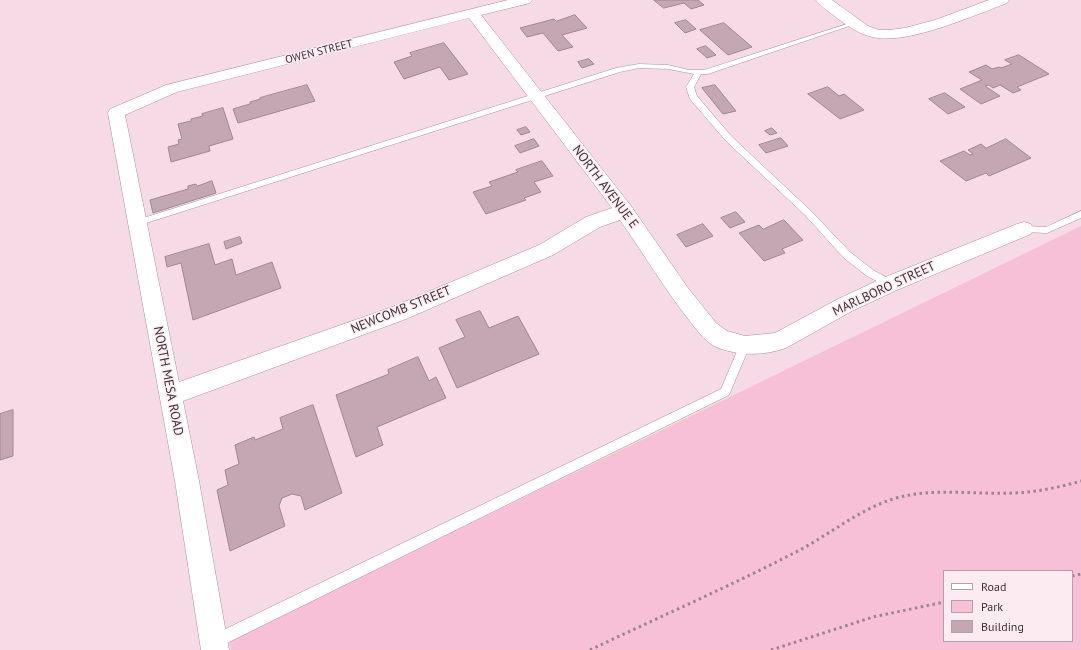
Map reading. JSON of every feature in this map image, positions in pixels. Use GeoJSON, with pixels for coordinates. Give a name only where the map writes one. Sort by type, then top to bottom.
{"type":"FeatureCollection","features":[{"type":"Feature","properties":{"kind":"street","name":"OWEN STREET"},"geometry":{"type":"LineString","coordinates":[[116,113],[172,88],[525,0]]}},
{"type":"Feature","properties":{"kind":"street"},"geometry":{"type":"LineString","coordinates":[[823,0],[855,23],[878,34],[895,34],[910,31],[1002,0]]}},
{"type":"Feature","properties":{"kind":"street","name":"NORTH AVENUE E"},"geometry":{"type":"LineString","coordinates":[[473,14],[624,211],[681,294],[709,329],[721,339],[745,345]]}},
{"type":"Feature","properties":{"kind":"street","name":"NORTH MESA ROAD"},"geometry":{"type":"LineString","coordinates":[[116,113],[171,395],[215,646]]}},
{"type":"Feature","properties":{"kind":"street","name":"NEWCOMB STREET"},"geometry":{"type":"LineString","coordinates":[[171,395],[399,313],[546,250],[593,222],[624,211]]}},
{"type":"Feature","properties":{"kind":"street","name":"MARLBORO STREET"},"geometry":{"type":"LineString","coordinates":[[745,345],[778,342],[846,305],[890,284],[1024,229]]}},
{"type":"Feature","properties":{"kind":"lane"},"geometry":{"type":"LineString","coordinates":[[137,223],[619,70],[639,66],[668,67],[689,72],[705,72],[855,23]]}},
{"type":"Feature","properties":{"kind":"lane"},"geometry":{"type":"LineString","coordinates":[[699,72],[690,86],[693,97],[730,139],[808,213],[847,255],[870,273],[890,284]]}},
{"type":"Feature","properties":{"kind":"lane"},"geometry":{"type":"LineString","coordinates":[[1024,229],[1047,230],[1081,214]]}},
{"type":"Feature","properties":{"kind":"lane"},"geometry":{"type":"LineString","coordinates":[[215,646],[725,392],[745,345]]}},
{"type":"Feature","properties":{"kind":"path"},"geometry":{"type":"LineString","coordinates":[[590,650],[792,554],[867,511],[890,500],[912,494],[937,492],[1026,492],[1058,487],[1081,481]]}},
{"type":"Feature","properties":{"kind":"path"},"geometry":{"type":"LineString","coordinates":[[771,650],[873,618],[943,602]]}},
{"type":"Feature","properties":{"kind":"green space"},"geometry":{"type":"Polygon","coordinates":[[[1081,226],[1081,650],[231,650],[229,641],[1081,226]]]}},
{"type":"Feature","properties":{"kind":"building"},"geometry":{"type":"Polygon","coordinates":[[[654,0],[698,0],[704,5],[691,9],[684,3],[664,8],[654,0]]]}},
{"type":"Feature","properties":{"kind":"building"},"geometry":{"type":"Polygon","coordinates":[[[575,15],[587,28],[562,35],[573,47],[558,51],[543,33],[527,37],[520,28],[554,19],[556,21],[575,15]]]}},
{"type":"Feature","properties":{"kind":"building"},"geometry":{"type":"Polygon","coordinates":[[[686,20],[696,29],[685,33],[675,23],[686,20]]]}},
{"type":"Feature","properties":{"kind":"building"},"geometry":{"type":"Polygon","coordinates":[[[724,23],[752,47],[728,55],[700,30],[724,23]]]}},
{"type":"Feature","properties":{"kind":"building"},"geometry":{"type":"Polygon","coordinates":[[[444,43],[468,74],[449,80],[440,67],[404,79],[394,62],[412,56],[410,53],[444,43]]]}},
{"type":"Feature","properties":{"kind":"building"},"geometry":{"type":"Polygon","coordinates":[[[706,46],[716,55],[707,58],[697,49],[706,46]]]}},
{"type":"Feature","properties":{"kind":"building"},"geometry":{"type":"Polygon","coordinates":[[[1019,55],[1049,74],[1017,87],[1021,90],[1013,93],[1000,85],[993,88],[989,85],[985,86],[1000,96],[981,104],[960,89],[982,80],[969,72],[986,65],[992,69],[999,67],[1001,68],[1012,64],[1005,60],[1019,55]]]}},
{"type":"Feature","properties":{"kind":"building"},"geometry":{"type":"Polygon","coordinates":[[[589,59],[594,64],[582,68],[578,62],[589,59]]]}},
{"type":"Feature","properties":{"kind":"building"},"geometry":{"type":"Polygon","coordinates":[[[307,85],[315,101],[238,123],[233,109],[250,104],[250,102],[260,98],[307,85]]]}},
{"type":"Feature","properties":{"kind":"building"},"geometry":{"type":"Polygon","coordinates":[[[715,85],[736,111],[723,114],[702,88],[715,85]]]}},
{"type":"Feature","properties":{"kind":"building"},"geometry":{"type":"Polygon","coordinates":[[[828,87],[839,96],[844,94],[864,110],[840,119],[808,94],[828,87]]]}},
{"type":"Feature","properties":{"kind":"building"},"geometry":{"type":"Polygon","coordinates":[[[945,93],[965,107],[948,114],[929,99],[945,93]]]}},
{"type":"Feature","properties":{"kind":"building"},"geometry":{"type":"Polygon","coordinates":[[[223,108],[233,139],[209,146],[210,151],[171,162],[168,147],[179,144],[178,140],[182,139],[178,124],[191,121],[191,119],[203,116],[202,114],[223,108]]]}},
{"type":"Feature","properties":{"kind":"building"},"geometry":{"type":"Polygon","coordinates":[[[526,127],[530,132],[521,135],[517,130],[526,127]]]}},
{"type":"Feature","properties":{"kind":"building"},"geometry":{"type":"Polygon","coordinates":[[[772,128],[777,133],[770,135],[765,131],[772,128]]]}},
{"type":"Feature","properties":{"kind":"building"},"geometry":{"type":"Polygon","coordinates":[[[781,138],[788,146],[766,153],[759,145],[781,138]]]}},
{"type":"Feature","properties":{"kind":"building"},"geometry":{"type":"Polygon","coordinates":[[[534,139],[539,146],[520,153],[515,146],[534,139]]]}},
{"type":"Feature","properties":{"kind":"building"},"geometry":{"type":"Polygon","coordinates":[[[1006,139],[1031,158],[989,176],[986,173],[966,181],[940,161],[964,151],[970,155],[973,154],[968,150],[981,144],[986,148],[1006,139]]]}},
{"type":"Feature","properties":{"kind":"building"},"geometry":{"type":"Polygon","coordinates":[[[542,161],[553,176],[534,182],[541,192],[524,198],[526,200],[486,214],[473,192],[492,186],[489,182],[518,172],[516,170],[542,161]]]}},
{"type":"Feature","properties":{"kind":"building"},"geometry":{"type":"Polygon","coordinates":[[[212,181],[216,193],[153,213],[150,200],[188,189],[188,186],[196,184],[197,186],[212,181]]]}},
{"type":"Feature","properties":{"kind":"building"},"geometry":{"type":"Polygon","coordinates":[[[736,212],[745,222],[730,228],[721,218],[736,212]]]}},
{"type":"Feature","properties":{"kind":"building"},"geometry":{"type":"Polygon","coordinates":[[[784,220],[803,240],[782,249],[785,253],[764,261],[739,233],[759,225],[763,229],[784,220]]]}},
{"type":"Feature","properties":{"kind":"building"},"geometry":{"type":"Polygon","coordinates":[[[703,224],[713,236],[686,247],[677,235],[703,224]]]}},
{"type":"Feature","properties":{"kind":"building"},"geometry":{"type":"Polygon","coordinates":[[[240,237],[242,243],[226,249],[224,242],[240,237]]]}},
{"type":"Feature","properties":{"kind":"building"},"geometry":{"type":"Polygon","coordinates":[[[209,244],[215,265],[232,259],[236,275],[272,262],[281,288],[193,320],[181,263],[167,267],[165,257],[209,244]]]}},
{"type":"Feature","properties":{"kind":"building"},"geometry":{"type":"Polygon","coordinates":[[[480,311],[489,328],[518,316],[539,354],[457,388],[439,348],[465,337],[456,320],[480,311]]]}},
{"type":"Feature","properties":{"kind":"building"},"geometry":{"type":"Polygon","coordinates":[[[418,357],[429,381],[436,377],[446,398],[377,427],[383,445],[356,457],[336,395],[389,374],[388,370],[418,357]]]}},
{"type":"Feature","properties":{"kind":"building"},"geometry":{"type":"Polygon","coordinates":[[[313,405],[342,493],[305,510],[301,496],[292,494],[282,498],[279,506],[285,526],[230,551],[217,490],[228,485],[225,470],[239,464],[235,445],[254,437],[255,440],[283,429],[280,418],[313,405]]]}},
{"type":"Feature","properties":{"kind":"building"},"geometry":{"type":"Polygon","coordinates":[[[13,410],[13,456],[0,460],[0,414],[13,410]]]}}]}
